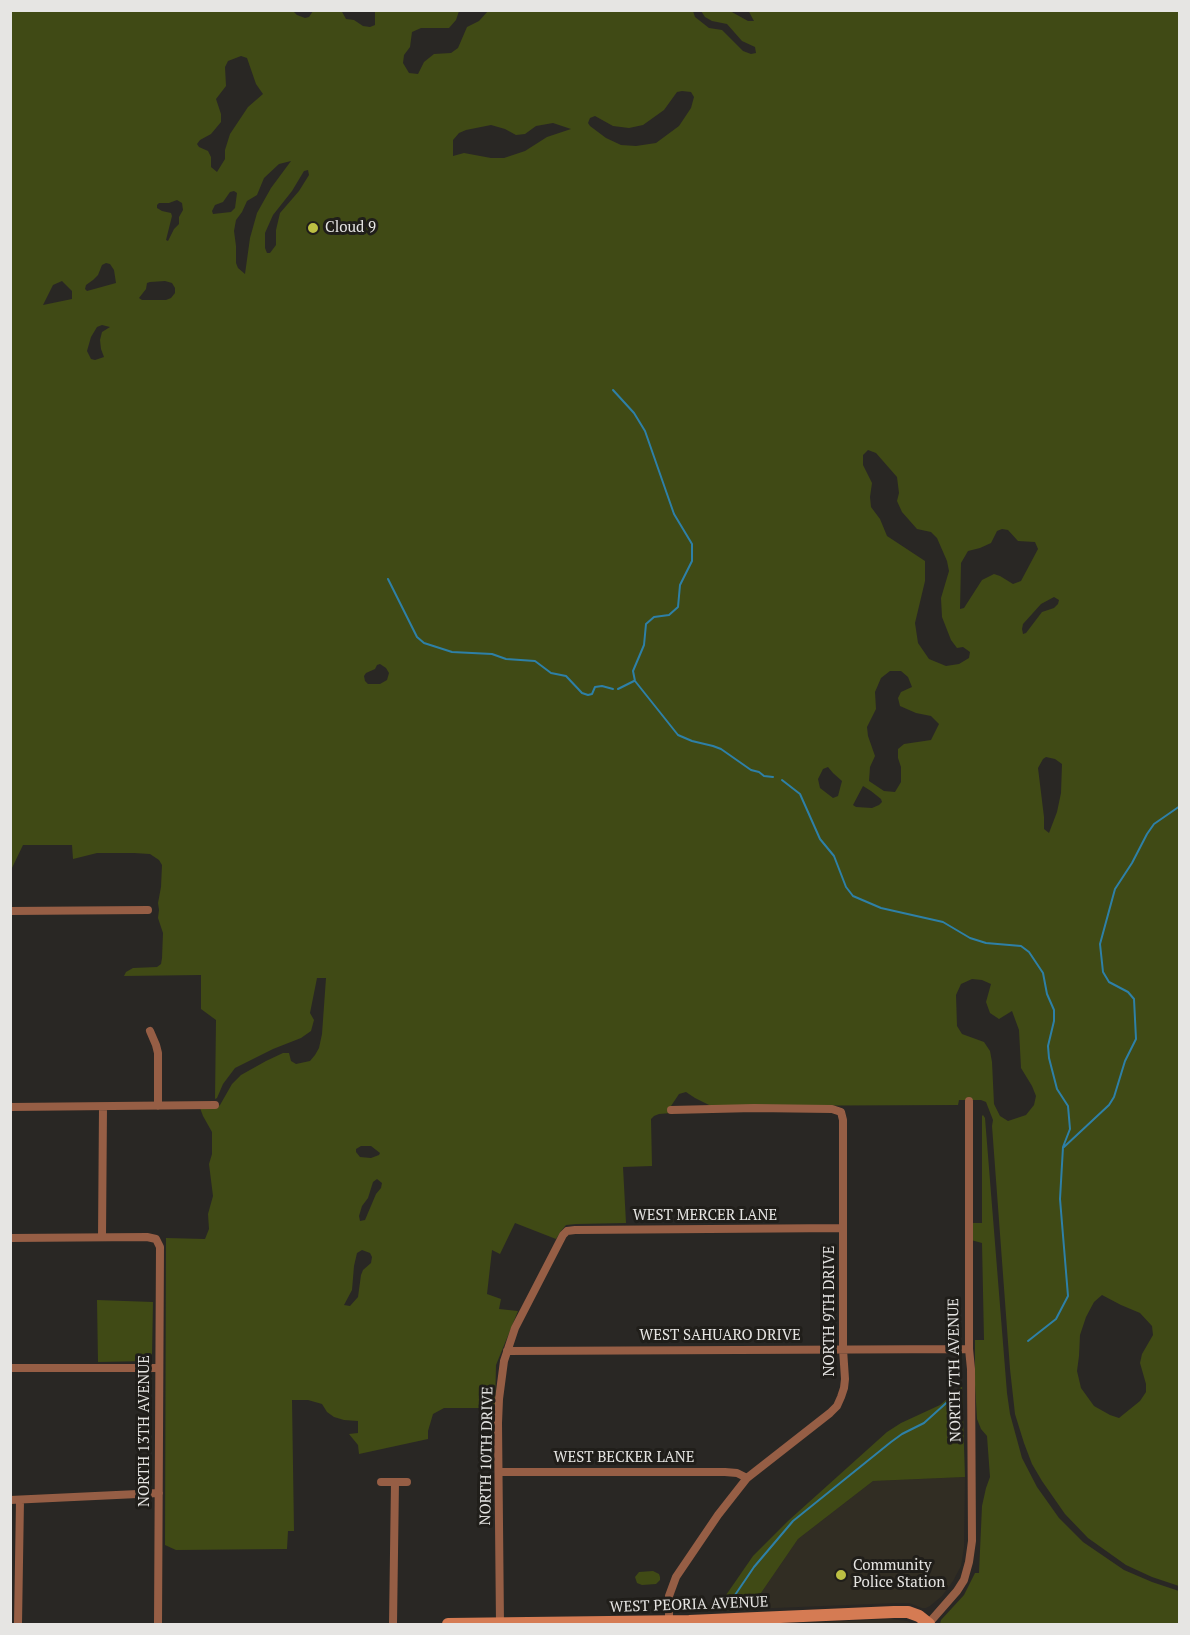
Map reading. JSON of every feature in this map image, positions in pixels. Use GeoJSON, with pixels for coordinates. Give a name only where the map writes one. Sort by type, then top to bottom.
{"type":"FeatureCollection","features":[{"type":"Feature","properties":{"kind":"main road","name":"WEST PEORIA AVENUE"},"geometry":{"type":"LineString","coordinates":[[448,1624],[673,1622],[899,1611],[919,1616],[929,1624]]}},
{"type":"Feature","properties":{"kind":"street"},"geometry":{"type":"LineString","coordinates":[[10,911],[148,910]]}},
{"type":"Feature","properties":{"kind":"street"},"geometry":{"type":"LineString","coordinates":[[150,1031],[158,1053],[158,1106]]}},
{"type":"Feature","properties":{"kind":"street","name":"NORTH 7TH AVENUE"},"geometry":{"type":"LineString","coordinates":[[929,1624],[957,1592],[964,1580],[972,1541],[969,1101]]}},
{"type":"Feature","properties":{"kind":"street"},"geometry":{"type":"LineString","coordinates":[[10,1107],[215,1105]]}},
{"type":"Feature","properties":{"kind":"street"},"geometry":{"type":"LineString","coordinates":[[10,1238],[102,1238],[103,1107]]}},
{"type":"Feature","properties":{"kind":"street","name":"NORTH 9TH DRIVE"},"geometry":{"type":"LineString","coordinates":[[671,1110],[832,1109],[841,1112],[843,1120],[844,1388],[837,1406],[799,1439],[747,1478],[718,1515],[676,1577],[669,1596],[673,1622]]}},
{"type":"Feature","properties":{"kind":"street","name":"WEST MERCER LANE"},"geometry":{"type":"LineString","coordinates":[[567,1231],[843,1228]]}},
{"type":"Feature","properties":{"kind":"street","name":"NORTH 10TH DRIVE"},"geometry":{"type":"LineString","coordinates":[[500,1624],[499,1399],[504,1360],[511,1337],[525,1308],[567,1231]]}},
{"type":"Feature","properties":{"kind":"street","name":"NORTH 13TH AVENUE"},"geometry":{"type":"LineString","coordinates":[[102,1238],[147,1237],[156,1239],[160,1247],[158,1624]]}},
{"type":"Feature","properties":{"kind":"street","name":"WEST SAHUARO DRIVE"},"geometry":{"type":"LineString","coordinates":[[507,1351],[969,1349]]}},
{"type":"Feature","properties":{"kind":"street"},"geometry":{"type":"LineString","coordinates":[[10,1368],[159,1368]]}},
{"type":"Feature","properties":{"kind":"street","name":"WEST BECKER LANE"},"geometry":{"type":"LineString","coordinates":[[500,1472],[725,1472],[737,1473],[747,1478]]}},
{"type":"Feature","properties":{"kind":"street"},"geometry":{"type":"LineString","coordinates":[[381,1482],[408,1482]]}},
{"type":"Feature","properties":{"kind":"street"},"geometry":{"type":"LineString","coordinates":[[393,1624],[395,1482]]}},
{"type":"Feature","properties":{"kind":"street"},"geometry":{"type":"LineString","coordinates":[[18,1624],[15,1500],[159,1494]]}},
{"type":"Feature","properties":{"kind":"shaded area"},"geometry":{"type":"Polygon","coordinates":[[[965,1477],[964,1547],[961,1566],[942,1596],[930,1606],[922,1608],[909,1603],[897,1603],[750,1609],[798,1539],[873,1481],[965,1477]]]}},
{"type":"Feature","properties":{"kind":"shaded area"},"geometry":{"type":"Polygon","coordinates":[[[891,1619],[913,1624],[775,1624],[891,1619]]]}},
{"type":"Feature","properties":{"kind":"green space"},"geometry":{"type":"Polygon","coordinates":[[[292,10],[305,18],[309,17],[313,11],[341,10],[346,19],[370,27],[375,25],[375,12],[373,11],[459,11],[456,20],[449,28],[421,28],[412,32],[410,47],[404,55],[403,63],[409,73],[418,74],[424,62],[434,54],[451,53],[458,48],[467,27],[479,21],[488,11],[693,11],[695,17],[709,28],[722,30],[743,51],[751,54],[756,53],[755,47],[742,41],[727,24],[712,21],[701,11],[730,11],[748,21],[754,21],[748,10],[1179,11],[1179,1586],[1126,1565],[1088,1538],[1065,1514],[1032,1464],[1015,1414],[993,1120],[986,1102],[981,1100],[959,1100],[958,1105],[711,1106],[686,1092],[679,1094],[671,1106],[671,1113],[659,1114],[651,1119],[652,1166],[623,1167],[626,1223],[566,1225],[556,1239],[515,1223],[500,1254],[492,1250],[487,1294],[501,1299],[499,1309],[518,1311],[496,1365],[495,1408],[444,1408],[433,1414],[428,1439],[359,1454],[358,1445],[349,1434],[358,1433],[358,1421],[334,1417],[322,1404],[308,1400],[292,1400],[294,1531],[288,1531],[287,1549],[176,1550],[165,1545],[166,1238],[205,1239],[209,1229],[208,1214],[213,1196],[209,1164],[212,1154],[212,1132],[200,1108],[216,1108],[241,1075],[283,1053],[289,1053],[291,1061],[296,1064],[310,1061],[319,1048],[322,1034],[326,978],[317,978],[310,1013],[314,1020],[311,1031],[301,1038],[235,1068],[215,1099],[216,1020],[201,1009],[201,975],[124,976],[133,968],[157,967],[161,964],[163,933],[158,918],[158,903],[162,865],[159,860],[150,854],[134,853],[97,853],[73,859],[72,845],[23,845],[11,870],[11,11],[292,10]],[[241,56],[228,61],[225,67],[226,86],[216,99],[221,122],[211,134],[197,144],[208,151],[211,157],[211,167],[217,172],[225,159],[230,134],[248,107],[263,94],[256,84],[247,58],[241,56]],[[677,92],[664,110],[643,125],[629,128],[613,126],[595,116],[590,118],[588,123],[606,138],[621,145],[636,146],[656,143],[679,126],[691,108],[694,97],[691,92],[677,92]],[[553,123],[536,126],[525,134],[516,135],[491,125],[459,133],[453,140],[453,156],[464,153],[504,158],[525,151],[547,137],[571,129],[553,123]],[[291,161],[279,164],[264,178],[257,195],[247,201],[236,220],[234,231],[236,263],[245,274],[250,238],[257,213],[271,188],[291,161]],[[308,170],[304,171],[273,215],[265,233],[265,248],[267,253],[270,253],[276,245],[276,230],[280,213],[299,191],[309,175],[308,170]],[[230,192],[223,202],[215,205],[213,214],[231,212],[235,208],[237,193],[230,192]],[[177,200],[159,203],[157,208],[171,213],[172,216],[166,240],[168,241],[179,224],[179,217],[183,210],[182,203],[177,200]],[[110,264],[102,265],[98,275],[86,285],[87,291],[116,283],[114,270],[110,264]],[[62,281],[53,285],[43,305],[72,299],[72,291],[62,281]],[[165,281],[147,283],[146,289],[139,298],[142,300],[166,300],[175,293],[172,283],[165,281]],[[102,325],[97,327],[91,337],[87,351],[91,359],[104,357],[100,340],[102,332],[110,327],[102,325]],[[868,450],[863,455],[863,465],[872,483],[871,507],[880,519],[887,536],[925,561],[925,581],[915,623],[918,643],[929,659],[946,666],[959,664],[969,658],[970,652],[963,647],[957,648],[951,640],[942,617],[941,598],[949,571],[947,561],[937,538],[931,532],[917,529],[902,512],[897,501],[899,493],[897,477],[876,453],[868,450]],[[1002,529],[997,531],[991,543],[968,551],[961,563],[960,609],[964,608],[982,580],[994,574],[1013,584],[1021,581],[1038,549],[1035,542],[1018,541],[1008,530],[1002,529]],[[1054,597],[1041,604],[1023,624],[1023,634],[1042,612],[1054,608],[1059,600],[1054,597]],[[380,664],[364,676],[368,684],[380,684],[387,680],[389,673],[380,664]],[[890,671],[881,678],[875,692],[876,709],[867,727],[875,756],[870,767],[869,781],[884,791],[895,792],[901,782],[898,749],[904,744],[931,740],[939,724],[931,716],[900,706],[898,698],[901,692],[912,687],[908,677],[901,671],[890,671]],[[1046,757],[1038,768],[1044,829],[1049,833],[1057,812],[1061,793],[1062,764],[1046,757]],[[828,767],[823,769],[818,779],[820,788],[833,798],[838,796],[842,781],[828,767]],[[863,786],[853,805],[872,808],[882,802],[881,799],[863,786]],[[972,979],[961,984],[956,995],[957,1026],[962,1034],[984,1042],[990,1051],[994,1104],[1000,1116],[1008,1121],[1026,1115],[1034,1105],[1036,1096],[1021,1068],[1019,1030],[1012,1011],[999,1019],[990,1013],[986,1002],[991,984],[972,979]],[[361,1146],[356,1149],[360,1157],[371,1158],[380,1153],[371,1146],[361,1146]],[[377,1179],[373,1182],[359,1216],[360,1221],[365,1220],[381,1188],[382,1183],[377,1179]],[[362,1250],[357,1253],[352,1290],[344,1305],[350,1306],[358,1297],[361,1275],[371,1263],[370,1253],[362,1250]],[[1102,1295],[1094,1302],[1086,1317],[1080,1335],[1077,1371],[1081,1388],[1094,1406],[1119,1418],[1140,1401],[1146,1392],[1140,1363],[1142,1354],[1153,1335],[1152,1326],[1140,1313],[1102,1295]]]}},
{"type":"Feature","properties":{"kind":"green space"},"geometry":{"type":"Polygon","coordinates":[[[983,1115],[1007,1393],[1022,1458],[1037,1487],[1059,1518],[1083,1542],[1124,1570],[1179,1591],[1179,1624],[940,1624],[964,1595],[975,1573],[979,1573],[982,1506],[990,1477],[987,1436],[977,1419],[975,1385],[975,1340],[984,1340],[982,1243],[971,1240],[971,1223],[982,1223],[983,1115]]]}},
{"type":"Feature","properties":{"kind":"green space"},"geometry":{"type":"Polygon","coordinates":[[[97,1300],[153,1302],[150,1359],[147,1361],[98,1362],[97,1300]]]}},
{"type":"Feature","properties":{"kind":"green space"},"geometry":{"type":"Polygon","coordinates":[[[962,1386],[965,1477],[873,1481],[798,1539],[750,1609],[715,1611],[753,1556],[788,1521],[887,1432],[940,1405],[962,1386]]]}},
{"type":"Feature","properties":{"kind":"green space"},"geometry":{"type":"Polygon","coordinates":[[[653,1571],[660,1577],[656,1584],[637,1583],[635,1577],[639,1572],[653,1571]]]}},
{"type":"Feature","properties":{"kind":"waterway"},"geometry":{"type":"LineString","coordinates":[[613,390],[634,413],[645,431],[674,514],[692,544],[692,561],[680,585],[678,607],[669,615],[654,617],[646,624],[644,645],[633,671],[635,681],[678,735],[721,749],[751,770],[773,777]]}},
{"type":"Feature","properties":{"kind":"waterway"},"geometry":{"type":"LineString","coordinates":[[388,579],[417,637],[424,643],[452,652],[492,654],[506,659],[535,661],[551,673],[566,676],[582,693],[588,695],[592,694],[595,687],[613,689]]}},
{"type":"Feature","properties":{"kind":"waterway"},"geometry":{"type":"LineString","coordinates":[[618,689],[634,681]]}},
{"type":"Feature","properties":{"kind":"waterway"},"geometry":{"type":"LineString","coordinates":[[782,780],[800,794],[820,839],[834,856],[846,887],[853,896],[881,908],[943,922],[970,938],[986,943],[1021,946],[1029,952],[1043,973],[1047,994],[1054,1010],[1054,1021],[1048,1046],[1049,1058],[1057,1089],[1068,1106],[1070,1129],[1063,1147],[1060,1199],[1068,1296],[1056,1319],[1028,1341]]}},
{"type":"Feature","properties":{"kind":"waterway"},"geometry":{"type":"LineString","coordinates":[[1064,1147],[1109,1105],[1114,1097],[1125,1061],[1136,1039],[1134,999],[1128,992],[1109,982],[1103,972],[1100,944],[1115,889],[1154,824],[1180,806]]}},
{"type":"Feature","properties":{"kind":"waterway"},"geometry":{"type":"LineString","coordinates":[[733,1598],[754,1567],[793,1521],[891,1442],[924,1423],[954,1396]]}},
{"type":"Feature","properties":{"kind":"place","name":"Cloud 9"},"geometry":{"type":"Point","coordinates":[313,228]}},
{"type":"Feature","properties":{"kind":"place","name":"Community Police Station"},"geometry":{"type":"Point","coordinates":[841,1575]}}]}
